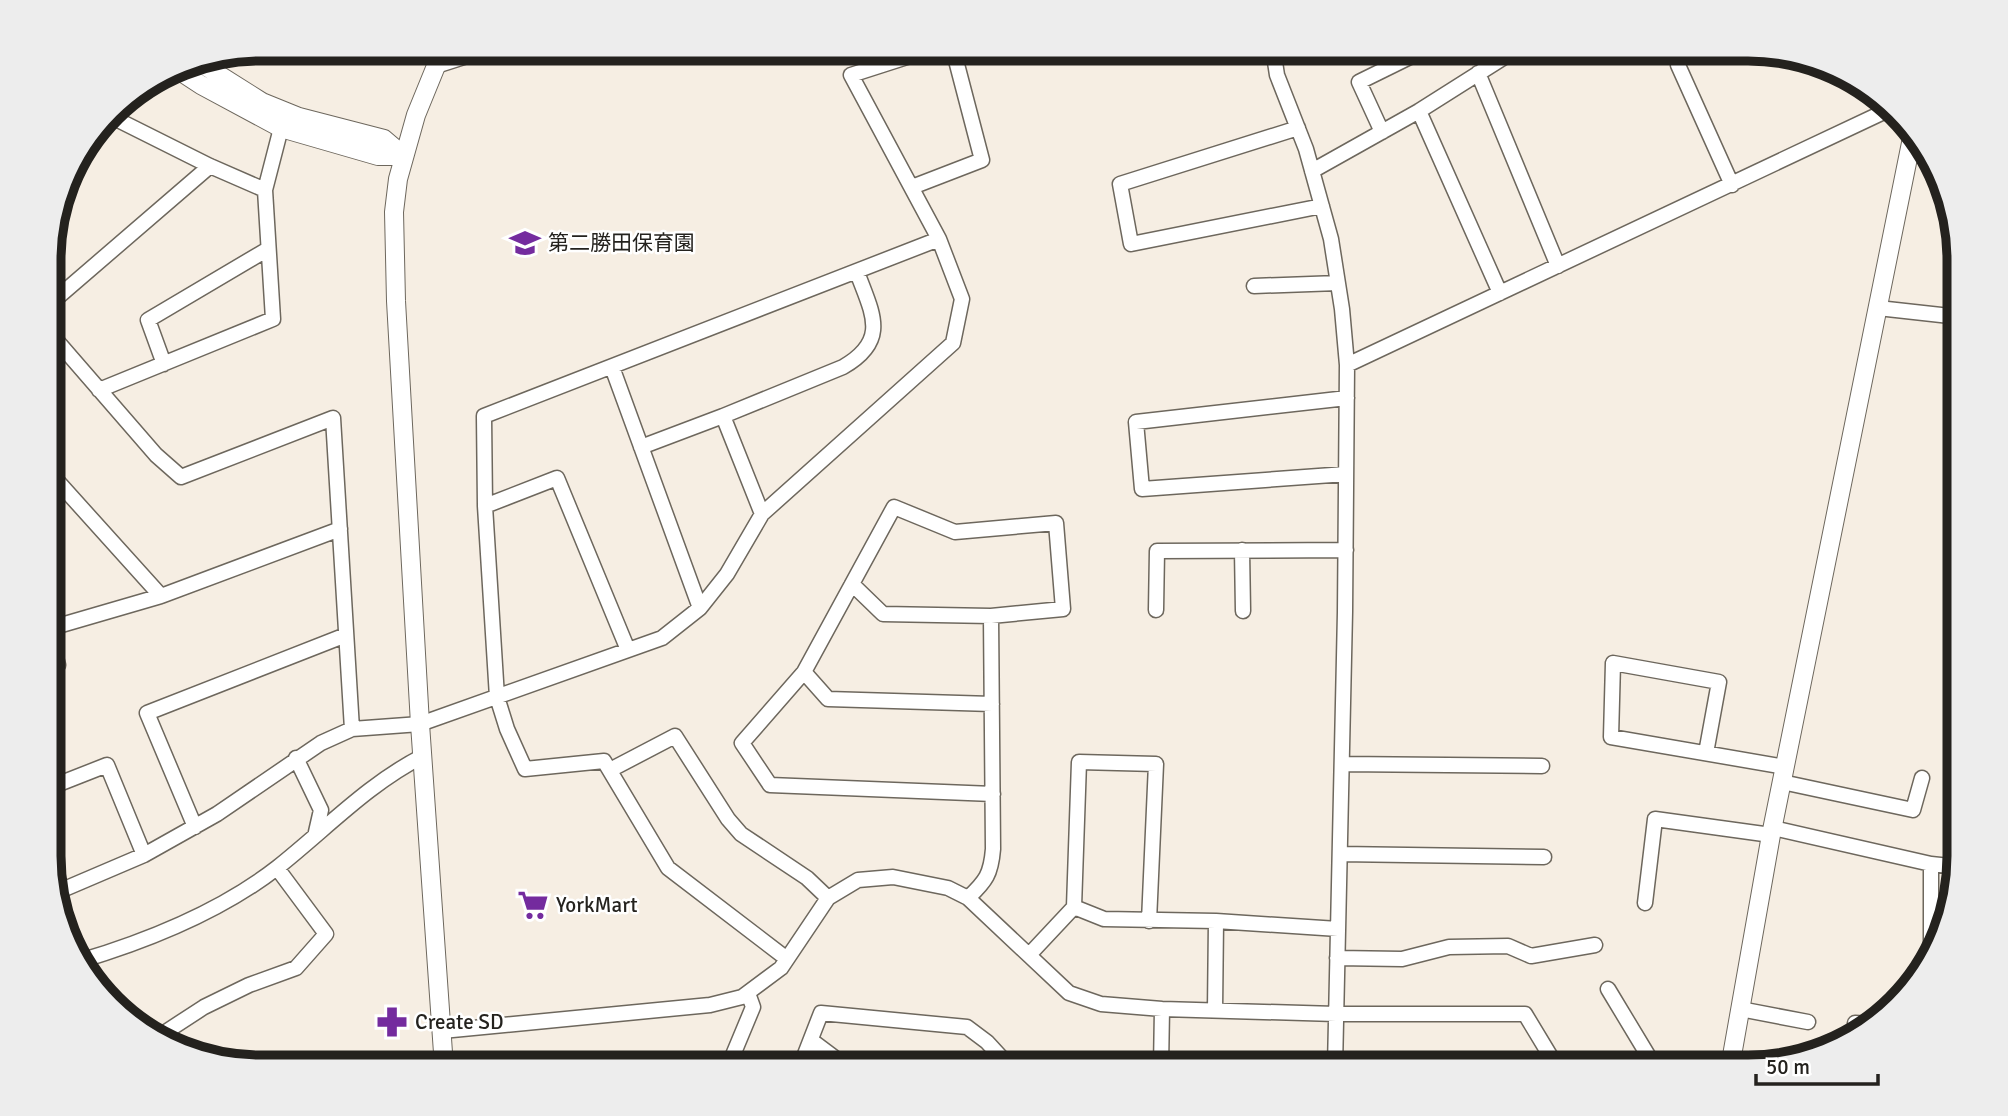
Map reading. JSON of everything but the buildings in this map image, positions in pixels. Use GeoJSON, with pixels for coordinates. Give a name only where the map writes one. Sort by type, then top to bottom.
{"type":"FeatureCollection","features":[{"type":"Feature","properties":{"kind":"street"},"geometry":{"type":"LineString","coordinates":[[1275,61],[1277,75],[1312,171],[1331,239],[1347,365],[1346,550],[1335,1054]]}},
{"type":"Feature","properties":{"kind":"street"},"geometry":{"type":"LineString","coordinates":[[1382,132],[1359,82],[1401,61]]}},
{"type":"Feature","properties":{"kind":"street"},"geometry":{"type":"LineString","coordinates":[[1312,171],[1419,111],[1496,61]]}},
{"type":"Feature","properties":{"kind":"street"},"geometry":{"type":"LineString","coordinates":[[1679,61],[1678,65],[1732,185]]}},
{"type":"Feature","properties":{"kind":"street"},"geometry":{"type":"LineString","coordinates":[[438,62],[416,115],[398,179],[394,212],[396,301],[443,1055]]}},
{"type":"Feature","properties":{"kind":"street"},"geometry":{"type":"LineString","coordinates":[[436,66],[449,62]]}},
{"type":"Feature","properties":{"kind":"street"},"geometry":{"type":"LineString","coordinates":[[64,889],[144,855],[195,827],[265,783],[296,758],[352,729],[421,724],[662,638],[700,608],[727,574],[762,514],[953,343],[962,299],[939,239],[851,75],[893,62]]}},
{"type":"Feature","properties":{"kind":"street"},"geometry":{"type":"LineString","coordinates":[[912,187],[982,160],[956,62]]}},
{"type":"Feature","properties":{"kind":"street"},"geometry":{"type":"LineString","coordinates":[[209,68],[262,102],[299,117],[383,139],[404,156]]}},
{"type":"Feature","properties":{"kind":"street"},"geometry":{"type":"LineString","coordinates":[[1478,73],[1558,266]]}},
{"type":"Feature","properties":{"kind":"street"},"geometry":{"type":"LineString","coordinates":[[186,75],[281,128],[378,156],[404,156]]}},
{"type":"Feature","properties":{"kind":"street"},"geometry":{"type":"LineString","coordinates":[[1419,111],[1500,293]]}},
{"type":"Feature","properties":{"kind":"street"},"geometry":{"type":"LineString","coordinates":[[1347,365],[1881,113]]}},
{"type":"Feature","properties":{"kind":"street"},"geometry":{"type":"LineString","coordinates":[[118,120],[265,190]]}},
{"type":"Feature","properties":{"kind":"street"},"geometry":{"type":"LineString","coordinates":[[99,390],[273,319],[265,190],[281,128]]}},
{"type":"Feature","properties":{"kind":"street"},"geometry":{"type":"LineString","coordinates":[[1298,128],[1120,184],[1130,244],[1322,206]]}},
{"type":"Feature","properties":{"kind":"street"},"geometry":{"type":"LineString","coordinates":[[1732,1054],[1783,774],[1910,146]]}},
{"type":"Feature","properties":{"kind":"street"},"geometry":{"type":"LineString","coordinates":[[62,294],[210,166]]}},
{"type":"Feature","properties":{"kind":"street"},"geometry":{"type":"LineString","coordinates":[[786,959],[668,868],[604,761],[526,769],[507,729],[497,697],[485,506],[484,416],[939,239]]}},
{"type":"Feature","properties":{"kind":"street"},"geometry":{"type":"LineString","coordinates":[[164,364],[148,320],[268,249]]}},
{"type":"Feature","properties":{"kind":"street"},"geometry":{"type":"LineString","coordinates":[[641,447],[843,367],[858,358],[872,340],[874,318],[857,272]]}},
{"type":"Feature","properties":{"kind":"street"},"geometry":{"type":"LineString","coordinates":[[1254,286],[1338,283]]}},
{"type":"Feature","properties":{"kind":"street"},"geometry":{"type":"LineString","coordinates":[[1878,308],[1947,316]]}},
{"type":"Feature","properties":{"kind":"street"},"geometry":{"type":"LineString","coordinates":[[62,347],[156,455],[181,477],[333,418],[352,729]]}},
{"type":"Feature","properties":{"kind":"street"},"geometry":{"type":"LineString","coordinates":[[612,367],[700,608]]}},
{"type":"Feature","properties":{"kind":"street"},"geometry":{"type":"LineString","coordinates":[[1346,474],[1142,489],[1136,422],[1347,398]]}},
{"type":"Feature","properties":{"kind":"street"},"geometry":{"type":"LineString","coordinates":[[723,416],[762,514]]}},
{"type":"Feature","properties":{"kind":"street"},"geometry":{"type":"LineString","coordinates":[[485,506],[557,478],[628,650]]}},
{"type":"Feature","properties":{"kind":"street"},"geometry":{"type":"LineString","coordinates":[[62,486],[161,596]]}},
{"type":"Feature","properties":{"kind":"street"},"geometry":{"type":"LineString","coordinates":[[852,584],[883,614],[990,616],[1063,609],[1056,523],[955,532],[894,507],[852,584],[804,672],[742,743],[769,785],[993,794]]}},
{"type":"Feature","properties":{"kind":"street"},"geometry":{"type":"LineString","coordinates":[[61,625],[161,596],[340,529]]}},
{"type":"Feature","properties":{"kind":"street"},"geometry":{"type":"LineString","coordinates":[[1242,550],[1243,611]]}},
{"type":"Feature","properties":{"kind":"street"},"geometry":{"type":"LineString","coordinates":[[1156,610],[1157,551],[1346,550]]}},
{"type":"Feature","properties":{"kind":"street"},"geometry":{"type":"LineString","coordinates":[[968,898],[983,884],[991,870],[993,794],[990,616]]}},
{"type":"Feature","properties":{"kind":"street"},"geometry":{"type":"LineString","coordinates":[[195,827],[147,713],[346,635]]}},
{"type":"Feature","properties":{"kind":"street"},"geometry":{"type":"LineString","coordinates":[[1706,753],[1718,682],[1613,663],[1611,737],[1706,753],[1913,810],[1922,778]]}},
{"type":"Feature","properties":{"kind":"street"},"geometry":{"type":"LineString","coordinates":[[804,672],[828,699],[992,704]]}},
{"type":"Feature","properties":{"kind":"street"},"geometry":{"type":"LineString","coordinates":[[610,770],[675,736],[727,819],[741,834],[807,878],[828,898]]}},
{"type":"Feature","properties":{"kind":"street"},"geometry":{"type":"LineString","coordinates":[[90,958],[211,910],[277,868],[316,832],[398,768],[423,756]]}},
{"type":"Feature","properties":{"kind":"street"},"geometry":{"type":"LineString","coordinates":[[296,758],[321,810],[316,832]]}},
{"type":"Feature","properties":{"kind":"street"},"geometry":{"type":"LineString","coordinates":[[1029,955],[1074,907],[1079,762],[1156,764],[1149,920]]}},
{"type":"Feature","properties":{"kind":"street"},"geometry":{"type":"LineString","coordinates":[[1342,764],[1542,766]]}},
{"type":"Feature","properties":{"kind":"street"},"geometry":{"type":"LineString","coordinates":[[61,783],[107,765],[144,855]]}},
{"type":"Feature","properties":{"kind":"street"},"geometry":{"type":"LineString","coordinates":[[1645,903],[1656,818],[1772,832],[1946,866]]}},
{"type":"Feature","properties":{"kind":"street"},"geometry":{"type":"LineString","coordinates":[[1340,854],[1544,857]]}},
{"type":"Feature","properties":{"kind":"street"},"geometry":{"type":"LineString","coordinates":[[1931,864],[1931,932]]}},
{"type":"Feature","properties":{"kind":"street"},"geometry":{"type":"LineString","coordinates":[[167,1031],[204,1007],[249,985],[296,968],[326,934],[277,868]]}},
{"type":"Feature","properties":{"kind":"street"},"geometry":{"type":"LineString","coordinates":[[442,1031],[710,1005],[742,997],[781,968],[828,898],[858,880],[893,877],[948,888],[968,898],[1069,992],[1083,999],[1116,1007],[1162,1009],[1336,1014],[1525,1014],[1549,1054]]}},
{"type":"Feature","properties":{"kind":"street"},"geometry":{"type":"LineString","coordinates":[[1074,907],[1104,919],[1216,921],[1338,929]]}},
{"type":"Feature","properties":{"kind":"street"},"geometry":{"type":"LineString","coordinates":[[1215,1010],[1216,921]]}},
{"type":"Feature","properties":{"kind":"street"},"geometry":{"type":"LineString","coordinates":[[1337,958],[1402,959],[1449,947],[1508,946],[1531,956],[1595,945]]}},
{"type":"Feature","properties":{"kind":"street"},"geometry":{"type":"LineString","coordinates":[[1608,989],[1647,1054]]}},
{"type":"Feature","properties":{"kind":"street"},"geometry":{"type":"LineString","coordinates":[[733,1055],[753,1007],[748,993]]}},
{"type":"Feature","properties":{"kind":"street"},"geometry":{"type":"LineString","coordinates":[[1161,1054],[1162,1009]]}},
{"type":"Feature","properties":{"kind":"street"},"geometry":{"type":"LineString","coordinates":[[1740,1009],[1808,1022]]}},
{"type":"Feature","properties":{"kind":"street"},"geometry":{"type":"LineString","coordinates":[[805,1055],[821,1013],[967,1027],[999,1055]]}},
{"type":"Feature","properties":{"kind":"street"},"geometry":{"type":"LineString","coordinates":[[811,1040],[830,1055]]}},
{"type":"Feature","properties":{"kind":"place","name":"第二勝田保育園"},"geometry":{"type":"Point","coordinates":[525,243]}},
{"type":"Feature","properties":{"kind":"place","name":"YorkMart"},"geometry":{"type":"Point","coordinates":[533,905]}},
{"type":"Feature","properties":{"kind":"place","name":"Create SD"},"geometry":{"type":"Point","coordinates":[392,1022]}}]}
